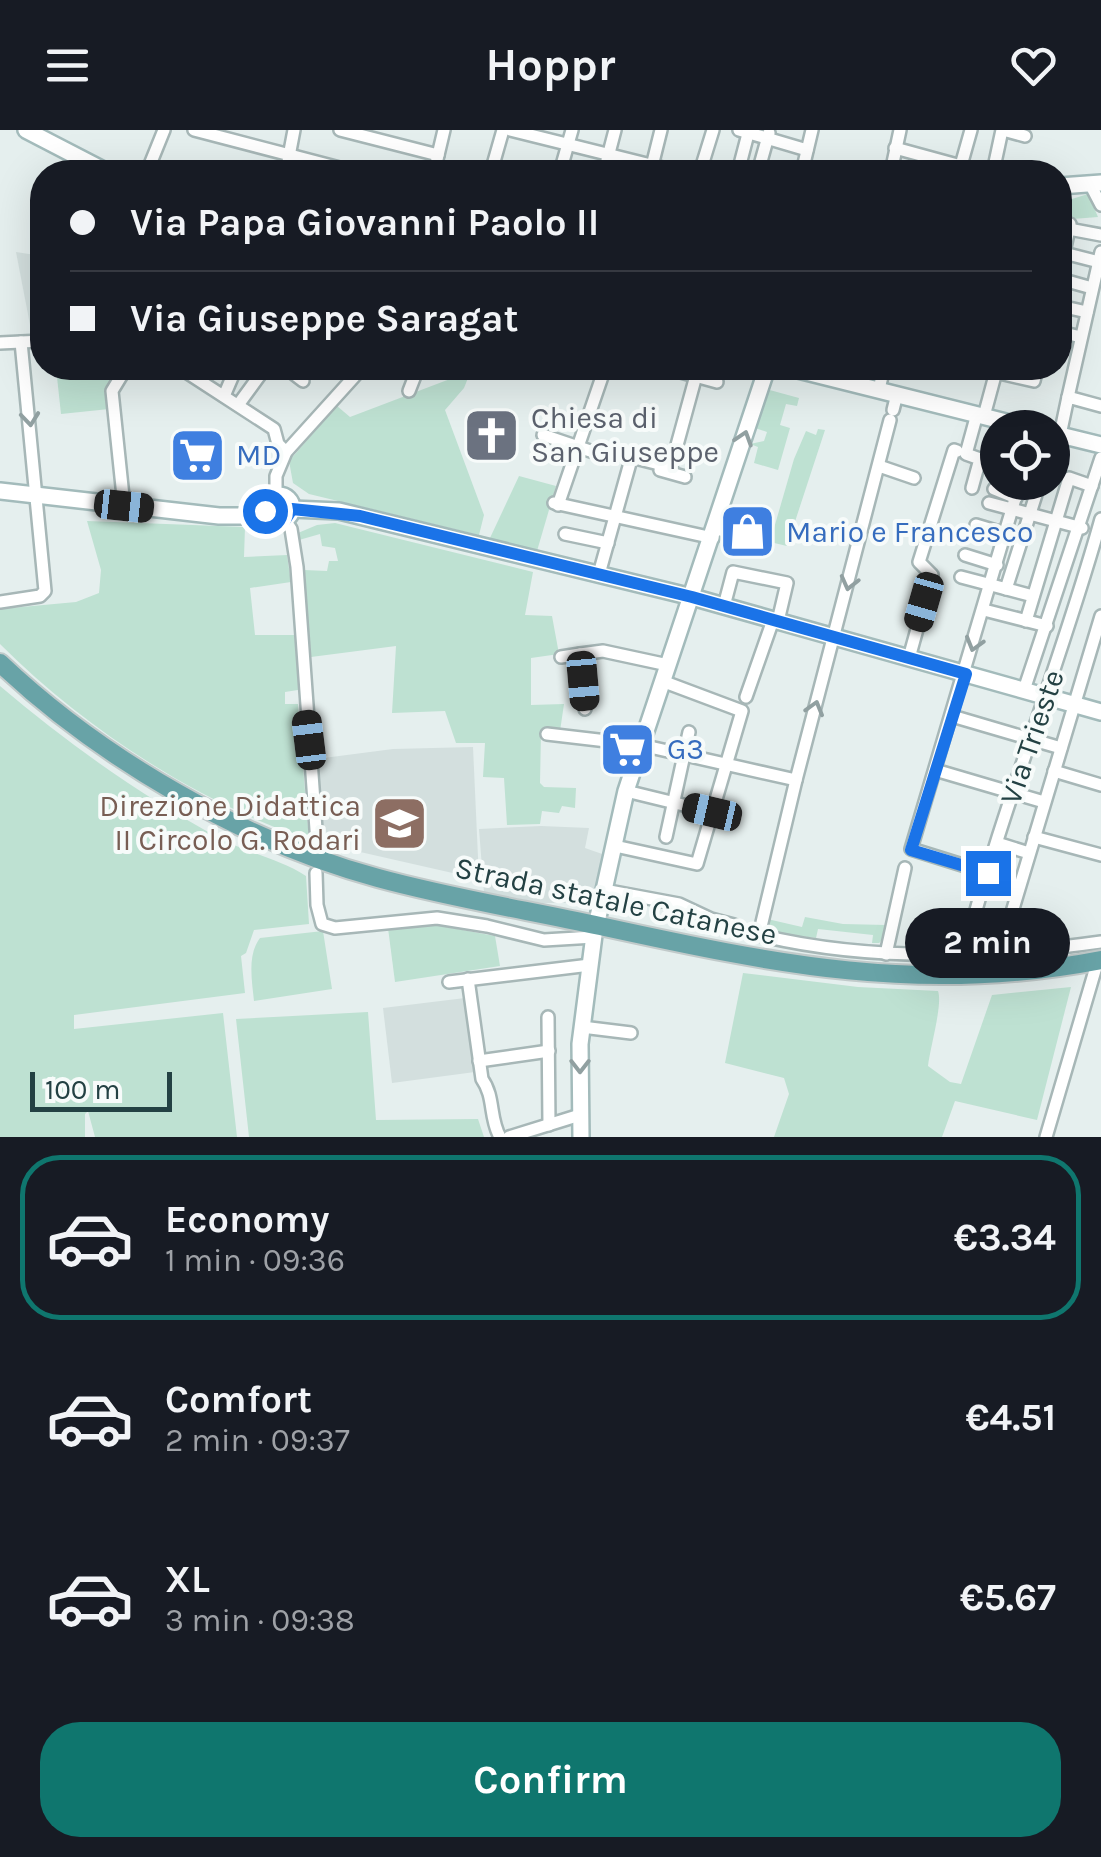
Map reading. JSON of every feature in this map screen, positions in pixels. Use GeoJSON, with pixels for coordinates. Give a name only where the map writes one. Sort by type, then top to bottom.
{"type":"FeatureCollection","features":[{"type":"Feature","properties":{"kind":"main road","name":"Strada statale Catanese"},"geometry":{"type":"LineString","coordinates":[[0,664],[39,700],[156,782],[274,841],[376,878],[702,949],[829,971],[907,977],[1012,973],[1097,953]]}},
{"type":"Feature","properties":{"kind":"street"},"geometry":{"type":"LineString","coordinates":[[26,130],[84,160]]}},
{"type":"Feature","properties":{"kind":"street"},"geometry":{"type":"LineString","coordinates":[[152,160],[164,130]]}},
{"type":"Feature","properties":{"kind":"street"},"geometry":{"type":"LineString","coordinates":[[194,130],[312,160]]}},
{"type":"Feature","properties":{"kind":"street"},"geometry":{"type":"LineString","coordinates":[[289,160],[294,130]]}},
{"type":"Feature","properties":{"kind":"street"},"geometry":{"type":"LineString","coordinates":[[340,130],[438,155]]}},
{"type":"Feature","properties":{"kind":"street"},"geometry":{"type":"LineString","coordinates":[[437,160],[444,130]]}},
{"type":"Feature","properties":{"kind":"street"},"geometry":{"type":"LineString","coordinates":[[497,160],[502,130]]}},
{"type":"Feature","properties":{"kind":"street"},"geometry":{"type":"LineString","coordinates":[[563,160],[572,130]]}},
{"type":"Feature","properties":{"kind":"street"},"geometry":{"type":"LineString","coordinates":[[607,160],[615,130]]}},
{"type":"Feature","properties":{"kind":"street"},"geometry":{"type":"LineString","coordinates":[[653,160],[661,130]]}},
{"type":"Feature","properties":{"kind":"street"},"geometry":{"type":"LineString","coordinates":[[704,160],[713,130]]}},
{"type":"Feature","properties":{"kind":"street"},"geometry":{"type":"LineString","coordinates":[[805,160],[812,130]]}},
{"type":"Feature","properties":{"kind":"street"},"geometry":{"type":"LineString","coordinates":[[892,160],[900,130]]}},
{"type":"Feature","properties":{"kind":"street"},"geometry":{"type":"LineString","coordinates":[[963,160],[971,130]]}},
{"type":"Feature","properties":{"kind":"street"},"geometry":{"type":"LineString","coordinates":[[996,160],[1003,130],[1025,136]]}},
{"type":"Feature","properties":{"kind":"street"},"geometry":{"type":"LineString","coordinates":[[520,131],[625,160]]}},
{"type":"Feature","properties":{"kind":"street"},"geometry":{"type":"LineString","coordinates":[[740,160],[746,131],[769,134],[807,150]]}},
{"type":"Feature","properties":{"kind":"street"},"geometry":{"type":"LineString","coordinates":[[761,160],[769,134]]}},
{"type":"Feature","properties":{"kind":"street"},"geometry":{"type":"LineString","coordinates":[[895,148],[932,160]]}},
{"type":"Feature","properties":{"kind":"street"},"geometry":{"type":"LineString","coordinates":[[1096,183],[1101,205]]}},
{"type":"Feature","properties":{"kind":"street"},"geometry":{"type":"LineString","coordinates":[[1072,227],[1101,235]]}},
{"type":"Feature","properties":{"kind":"street"},"geometry":{"type":"LineString","coordinates":[[1072,254],[1100,257],[1072,378]]}},
{"type":"Feature","properties":{"kind":"street"},"geometry":{"type":"LineString","coordinates":[[1072,282],[1092,288]]}},
{"type":"Feature","properties":{"kind":"street"},"geometry":{"type":"LineString","coordinates":[[1072,309],[1087,312]]}},
{"type":"Feature","properties":{"kind":"street"},"geometry":{"type":"LineString","coordinates":[[1072,334],[1081,336]]}},
{"type":"Feature","properties":{"kind":"street"},"geometry":{"type":"LineString","coordinates":[[0,342],[30,342]]}},
{"type":"Feature","properties":{"kind":"street"},"geometry":{"type":"LineString","coordinates":[[0,602],[45,592],[22,342]]}},
{"type":"Feature","properties":{"kind":"street"},"geometry":{"type":"LineString","coordinates":[[119,380],[112,391],[124,506]]}},
{"type":"Feature","properties":{"kind":"street"},"geometry":{"type":"LineString","coordinates":[[207,380],[274,429],[278,444],[286,452]]}},
{"type":"Feature","properties":{"kind":"street"},"geometry":{"type":"LineString","coordinates":[[224,396],[231,380]]}},
{"type":"Feature","properties":{"kind":"street"},"geometry":{"type":"LineString","coordinates":[[238,405],[257,380]]}},
{"type":"Feature","properties":{"kind":"street"},"geometry":{"type":"LineString","coordinates":[[276,496],[276,476],[286,452],[351,380]]}},
{"type":"Feature","properties":{"kind":"street"},"geometry":{"type":"LineString","coordinates":[[409,391],[413,380]]}},
{"type":"Feature","properties":{"kind":"street"},"geometry":{"type":"LineString","coordinates":[[601,380],[556,504],[616,519],[741,535]]}},
{"type":"Feature","properties":{"kind":"street"},"geometry":{"type":"LineString","coordinates":[[605,456],[607,451],[671,467],[694,380]]}},
{"type":"Feature","properties":{"kind":"street"},"geometry":{"type":"LineString","coordinates":[[712,380],[718,382]]}},
{"type":"Feature","properties":{"kind":"street"},"geometry":{"type":"LineString","coordinates":[[598,917],[626,792],[763,380]]}},
{"type":"Feature","properties":{"kind":"street"},"geometry":{"type":"LineString","coordinates":[[844,380],[878,389],[894,408],[980,415]]}},
{"type":"Feature","properties":{"kind":"street"},"geometry":{"type":"LineString","coordinates":[[878,389],[881,380]]}},
{"type":"Feature","properties":{"kind":"street"},"geometry":{"type":"LineString","coordinates":[[983,410],[992,380]]}},
{"type":"Feature","properties":{"kind":"street"},"geometry":{"type":"LineString","coordinates":[[1064,410],[1072,380]]}},
{"type":"Feature","properties":{"kind":"street"},"geometry":{"type":"LineString","coordinates":[[1068,397],[1101,406]]}},
{"type":"Feature","properties":{"kind":"street"},"geometry":{"type":"LineString","coordinates":[[894,408],[758,936],[886,954],[1097,953],[1046,1137]]}},
{"type":"Feature","properties":{"kind":"street"},"geometry":{"type":"LineString","coordinates":[[909,658],[932,574],[919,562],[960,452],[980,417]]}},
{"type":"Feature","properties":{"kind":"street"},"geometry":{"type":"LineString","coordinates":[[542,435],[577,449],[685,477]]}},
{"type":"Feature","properties":{"kind":"street"},"geometry":{"type":"LineString","coordinates":[[1070,438],[1101,446]]}},
{"type":"Feature","properties":{"kind":"street"},"geometry":{"type":"LineString","coordinates":[[960,452],[980,459],[972,488]]}},
{"type":"Feature","properties":{"kind":"street"},"geometry":{"type":"LineString","coordinates":[[1024,690],[1101,458]]}},
{"type":"Feature","properties":{"kind":"street"},"geometry":{"type":"LineString","coordinates":[[599,574],[630,463]]}},
{"type":"Feature","properties":{"kind":"street"},"geometry":{"type":"LineString","coordinates":[[879,466],[914,478]]}},
{"type":"Feature","properties":{"kind":"street"},"geometry":{"type":"LineString","coordinates":[[1026,621],[1069,478],[1092,486]]}},
{"type":"Feature","properties":{"kind":"street"},"geometry":{"type":"LineString","coordinates":[[0,492],[218,516],[248,516],[265,511]]}},
{"type":"Feature","properties":{"kind":"street"},"geometry":{"type":"LineString","coordinates":[[265,511],[268,500],[276,496],[287,498],[297,566],[317,844]]}},
{"type":"Feature","properties":{"kind":"street"},"geometry":{"type":"LineString","coordinates":[[1009,500],[1030,515],[1078,527],[1100,527]]}},
{"type":"Feature","properties":{"kind":"street"},"geometry":{"type":"LineString","coordinates":[[988,873],[911,850],[1016,500]]}},
{"type":"Feature","properties":{"kind":"street"},"geometry":{"type":"LineString","coordinates":[[1006,589],[1035,500]]}},
{"type":"Feature","properties":{"kind":"street"},"geometry":{"type":"LineString","coordinates":[[989,504],[1015,504]]}},
{"type":"Feature","properties":{"kind":"street"},"geometry":{"type":"LineString","coordinates":[[265,511],[273,520],[288,514],[339,511],[692,597],[1101,712]]}},
{"type":"Feature","properties":{"kind":"street"},"geometry":{"type":"LineString","coordinates":[[976,525],[1006,534]]}},
{"type":"Feature","properties":{"kind":"street","name":"Via Trieste"},"geometry":{"type":"LineString","coordinates":[[964,954],[1100,527]]}},
{"type":"Feature","properties":{"kind":"street"},"geometry":{"type":"LineString","coordinates":[[564,534],[608,543]]}},
{"type":"Feature","properties":{"kind":"street"},"geometry":{"type":"LineString","coordinates":[[965,555],[996,565]]}},
{"type":"Feature","properties":{"kind":"street"},"geometry":{"type":"LineString","coordinates":[[724,606],[733,572],[786,584],[746,697]]}},
{"type":"Feature","properties":{"kind":"street"},"geometry":{"type":"LineString","coordinates":[[961,578],[1033,596]]}},
{"type":"Feature","properties":{"kind":"street"},"geometry":{"type":"LineString","coordinates":[[984,610],[1047,626]]}},
{"type":"Feature","properties":{"kind":"street"},"geometry":{"type":"LineString","coordinates":[[1000,952],[1098,639],[1101,616]]}},
{"type":"Feature","properties":{"kind":"street"},"geometry":{"type":"LineString","coordinates":[[561,657],[603,651],[668,665]]}},
{"type":"Feature","properties":{"kind":"street"},"geometry":{"type":"LineString","coordinates":[[580,654],[585,709]]}},
{"type":"Feature","properties":{"kind":"street"},"geometry":{"type":"LineString","coordinates":[[614,846],[698,864],[742,712],[662,682]]}},
{"type":"Feature","properties":{"kind":"street"},"geometry":{"type":"LineString","coordinates":[[952,716],[1061,748]]}},
{"type":"Feature","properties":{"kind":"street"},"geometry":{"type":"LineString","coordinates":[[666,837],[689,732]]}},
{"type":"Feature","properties":{"kind":"street"},"geometry":{"type":"LineString","coordinates":[[547,734],[641,745],[796,780]]}},
{"type":"Feature","properties":{"kind":"street"},"geometry":{"type":"LineString","coordinates":[[934,770],[1044,802]]}},
{"type":"Feature","properties":{"kind":"street"},"geometry":{"type":"LineString","coordinates":[[1054,770],[1101,784]]}},
{"type":"Feature","properties":{"kind":"street"},"geometry":{"type":"LineString","coordinates":[[626,792],[712,812]]}},
{"type":"Feature","properties":{"kind":"street"},"geometry":{"type":"LineString","coordinates":[[1034,837],[1101,855]]}},
{"type":"Feature","properties":{"kind":"street"},"geometry":{"type":"LineString","coordinates":[[997,843],[1030,853]]}},
{"type":"Feature","properties":{"kind":"street"},"geometry":{"type":"LineString","coordinates":[[886,954],[905,868]]}},
{"type":"Feature","properties":{"kind":"street"},"geometry":{"type":"LineString","coordinates":[[316,873],[322,924],[336,928],[437,918],[544,940],[594,936],[582,1027],[581,1137]]}},
{"type":"Feature","properties":{"kind":"street"},"geometry":{"type":"LineString","coordinates":[[604,890],[679,904],[711,920],[734,925]]}},
{"type":"Feature","properties":{"kind":"street"},"geometry":{"type":"LineString","coordinates":[[449,982],[590,966]]}},
{"type":"Feature","properties":{"kind":"street"},"geometry":{"type":"LineString","coordinates":[[468,980],[482,1080],[490,1090],[495,1128],[500,1137]]}},
{"type":"Feature","properties":{"kind":"street"},"geometry":{"type":"LineString","coordinates":[[548,1017],[549,1125]]}},
{"type":"Feature","properties":{"kind":"street"},"geometry":{"type":"LineString","coordinates":[[582,1027],[631,1034]]}},
{"type":"Feature","properties":{"kind":"street"},"geometry":{"type":"LineString","coordinates":[[479,1060],[548,1051]]}},
{"type":"Feature","properties":{"kind":"street"},"geometry":{"type":"LineString","coordinates":[[509,1137],[580,1115]]}},
{"type":"Feature","properties":{"kind":"shaded area"},"geometry":{"type":"Polygon","coordinates":[[[16,252],[30,254],[30,325],[16,252]]]}},
{"type":"Feature","properties":{"kind":"shaded area","name":"Direzione Didattica II Circolo G. Rodari"},"geometry":{"type":"Polygon","coordinates":[[[473,747],[479,879],[325,844],[316,759],[393,749],[473,747]]]}},
{"type":"Feature","properties":{"kind":"shaded area"},"geometry":{"type":"Polygon","coordinates":[[[589,828],[585,848],[605,855],[593,903],[543,903],[484,893],[479,829],[589,828]]]}},
{"type":"Feature","properties":{"kind":"shaded area"},"geometry":{"type":"Polygon","coordinates":[[[465,998],[475,1072],[392,1083],[383,1008],[465,998]]]}},
{"type":"Feature","properties":{"kind":"green space"},"geometry":{"type":"Polygon","coordinates":[[[1088,194],[1098,217],[1072,219],[1072,199],[1088,194]]]}},
{"type":"Feature","properties":{"kind":"green space"},"geometry":{"type":"Polygon","coordinates":[[[57,380],[117,380],[109,409],[61,414],[57,380]]]}},
{"type":"Feature","properties":{"kind":"green space"},"geometry":{"type":"Polygon","coordinates":[[[447,380],[467,380],[445,410],[484,515],[479,535],[309,494],[293,483],[289,461],[337,406],[350,417],[447,380]]]}},
{"type":"Feature","properties":{"kind":"green space"},"geometry":{"type":"Polygon","coordinates":[[[766,389],[799,398],[797,406],[786,404],[780,425],[790,428],[778,470],[754,463],[758,447],[750,444],[764,441],[767,432],[755,428],[766,389]]]}},
{"type":"Feature","properties":{"kind":"green space"},"geometry":{"type":"Polygon","coordinates":[[[818,429],[825,430],[787,546],[770,542],[794,459],[806,431],[816,435],[818,429]]]}},
{"type":"Feature","properties":{"kind":"green space"},"geometry":{"type":"Polygon","coordinates":[[[519,476],[556,486],[537,551],[490,538],[519,476]]]}},
{"type":"Feature","properties":{"kind":"green space"},"geometry":{"type":"Polygon","coordinates":[[[87,521],[245,527],[244,557],[287,555],[291,582],[250,588],[255,635],[298,635],[304,689],[285,692],[285,704],[298,704],[309,840],[225,805],[144,759],[68,705],[0,644],[0,609],[76,602],[99,593],[101,570],[87,521]]]}},
{"type":"Feature","properties":{"kind":"green space"},"geometry":{"type":"Polygon","coordinates":[[[335,523],[533,572],[525,615],[552,616],[559,654],[531,658],[531,705],[564,704],[560,731],[541,733],[540,783],[544,787],[576,788],[575,808],[562,806],[559,813],[542,811],[540,824],[507,825],[504,778],[483,777],[485,743],[456,743],[445,711],[392,713],[396,646],[311,657],[304,570],[327,571],[329,561],[338,561],[335,548],[322,546],[320,534],[299,540],[298,533],[335,523]]]}},
{"type":"Feature","properties":{"kind":"green space"},"geometry":{"type":"Polygon","coordinates":[[[0,686],[79,749],[163,806],[221,839],[306,876],[309,924],[254,930],[246,953],[241,956],[245,993],[74,1015],[74,1029],[223,1013],[237,1137],[95,1137],[88,1111],[85,1137],[0,1137],[0,686]]]}},
{"type":"Feature","properties":{"kind":"green space"},"geometry":{"type":"Polygon","coordinates":[[[805,917],[843,924],[886,925],[884,938],[872,943],[873,935],[818,929],[816,938],[764,933],[763,918],[802,927],[805,917]]]}},
{"type":"Feature","properties":{"kind":"green space"},"geometry":{"type":"Polygon","coordinates":[[[425,923],[495,936],[500,966],[395,982],[388,928],[425,923]]]}},
{"type":"Feature","properties":{"kind":"green space"},"geometry":{"type":"Polygon","coordinates":[[[323,931],[332,989],[254,1001],[252,960],[260,938],[323,931]]]}},
{"type":"Feature","properties":{"kind":"green space"},"geometry":{"type":"Polygon","coordinates":[[[743,973],[858,987],[938,991],[938,1016],[928,1066],[950,1082],[961,1084],[992,995],[1071,987],[1037,1120],[955,1101],[942,1137],[774,1137],[789,1094],[784,1078],[725,1063],[743,973]]]}},
{"type":"Feature","properties":{"kind":"green space"},"geometry":{"type":"Polygon","coordinates":[[[368,1012],[376,1120],[478,1119],[484,1137],[249,1137],[236,1019],[368,1012]]]}},
{"type":"Feature","properties":{"kind":"place","name":"Chiesa di San Giuseppe"},"geometry":{"type":"Point","coordinates":[492,435]}},
{"type":"Feature","properties":{"kind":"place","name":"MD"},"geometry":{"type":"Point","coordinates":[197,455]}},
{"type":"Feature","properties":{"kind":"place","name":"Mario e Francesco"},"geometry":{"type":"Point","coordinates":[747,532]}},
{"type":"Feature","properties":{"kind":"place","name":"G3"},"geometry":{"type":"Point","coordinates":[628,749]}},
{"type":"Feature","properties":{"kind":"place","name":"Direzione Didattica II Circolo G. Rodari"},"geometry":{"type":"Point","coordinates":[400,823]}},
{"type":"Feature","properties":{"kind":"route"},"geometry":{"type":"LineString","coordinates":[[265,511],[277,522],[285,520],[292,509],[339,511],[692,597],[966,674],[911,850],[988,873]]}}]}
